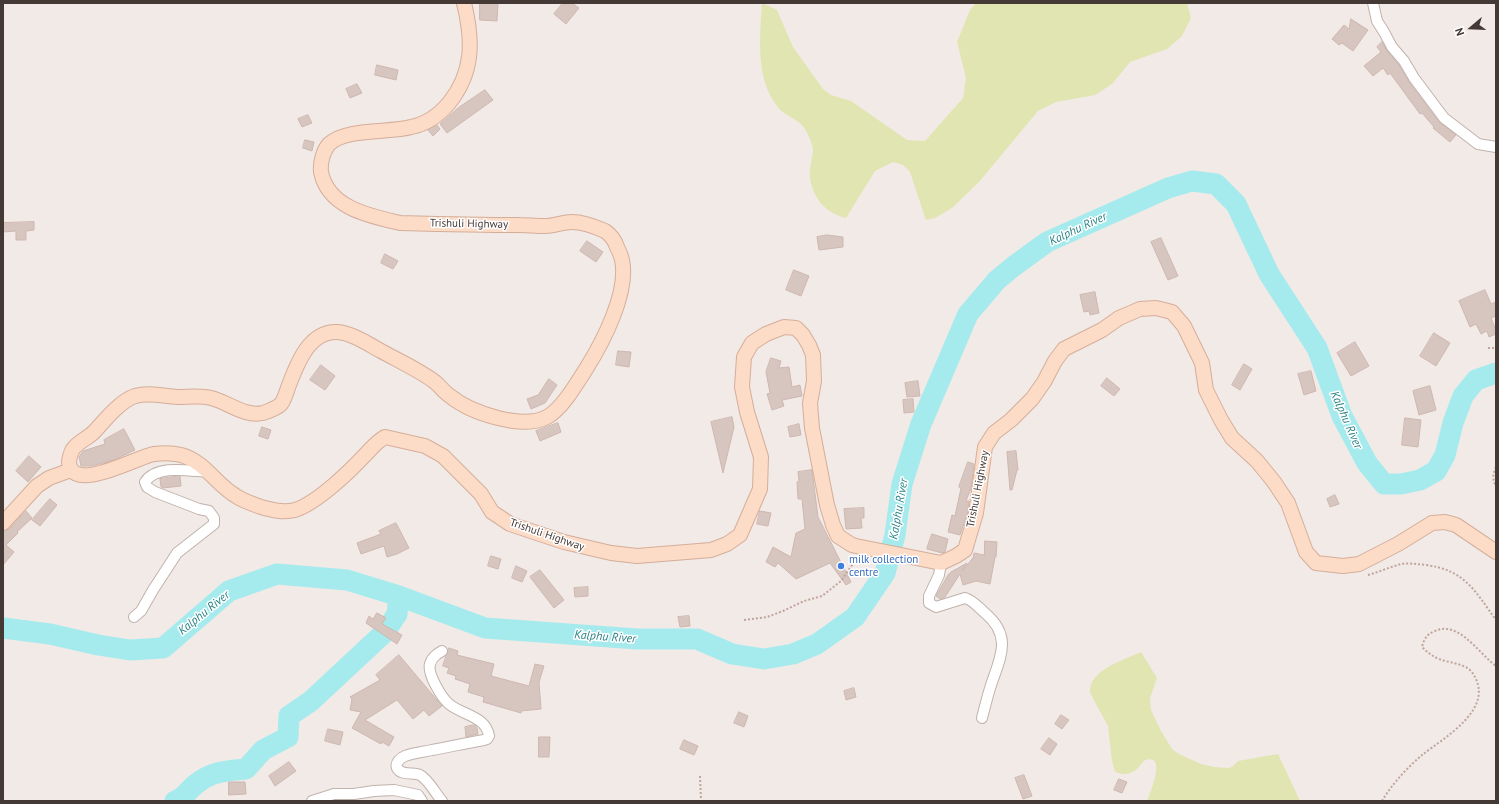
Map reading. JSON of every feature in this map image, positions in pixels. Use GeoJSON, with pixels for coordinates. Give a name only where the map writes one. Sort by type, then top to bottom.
{"type":"FeatureCollection","features":[{"type":"Feature","properties":{"kind":"street","name":"Trishuli Highway"},"geometry":{"type":"LineString","coordinates":[[464,3],[468,21],[470,56],[461,86],[449,102],[432,118],[416,126],[410,128],[351,134],[330,144],[323,154],[321,167],[322,176],[333,196],[344,204],[378,218],[400,223],[546,226],[575,222],[608,233],[615,242],[622,260],[623,277],[621,294],[598,351],[578,382],[559,406],[549,416],[535,421],[517,422],[486,414],[466,407],[450,396],[436,383],[368,343],[340,332],[330,333],[322,335],[309,345],[298,363],[282,404],[274,409],[255,414],[210,398],[163,395],[136,396],[124,403],[104,420],[91,435],[72,450],[68,460],[71,470],[82,476],[112,470],[152,454],[174,454],[185,456],[200,464],[236,497],[276,511],[295,510],[313,501],[331,487],[367,454],[377,441],[385,437],[425,446],[443,456],[481,494],[492,512],[510,524],[564,542],[611,553],[638,556],[711,550],[727,544],[740,535],[760,488],[762,474],[761,457],[747,412],[742,387],[744,357],[752,343],[766,334],[784,327],[796,328],[803,335],[813,355],[814,381],[810,403],[812,428],[827,505],[838,536],[856,546],[941,563],[965,550],[976,513],[985,448],[994,433],[1011,420],[1032,399],[1064,349],[1102,330],[1120,318],[1140,309],[1156,308],[1172,312],[1191,337],[1202,363],[1206,390],[1221,420],[1232,438],[1257,461],[1274,482],[1288,503],[1306,552],[1316,563],[1343,566],[1359,564],[1398,544],[1432,523],[1445,522],[1456,525],[1496,552]]}},
{"type":"Feature","properties":{"kind":"street"},"geometry":{"type":"LineString","coordinates":[[1373,3],[1377,21],[1392,47],[1404,61],[1414,78],[1444,118],[1478,144],[1496,147]]}},
{"type":"Feature","properties":{"kind":"street"},"geometry":{"type":"LineString","coordinates":[[3,523],[37,486],[49,478],[71,470]]}},
{"type":"Feature","properties":{"kind":"street"},"geometry":{"type":"LineString","coordinates":[[134,617],[141,612],[153,590],[177,553],[214,524],[214,518],[209,511],[199,509],[156,492],[147,487],[145,482],[148,477],[162,471],[208,472]]}},
{"type":"Feature","properties":{"kind":"street"},"geometry":{"type":"LineString","coordinates":[[941,563],[939,575],[929,596],[929,603],[936,607],[965,598],[970,600],[991,618],[999,628],[1002,638],[999,664],[992,682],[982,718]]}},
{"type":"Feature","properties":{"kind":"street"},"geometry":{"type":"LineString","coordinates":[[442,651],[434,657],[430,664],[430,672],[434,682],[444,698],[451,705],[483,723],[489,736],[484,740],[404,756],[399,760],[397,768],[404,773],[419,774],[425,778],[442,801]]}},
{"type":"Feature","properties":{"kind":"street"},"geometry":{"type":"LineString","coordinates":[[312,801],[334,794],[394,790],[418,795],[422,801]]}},
{"type":"Feature","properties":{"kind":"path"},"geometry":{"type":"LineString","coordinates":[[1488,348],[1496,348]]}},
{"type":"Feature","properties":{"kind":"path"},"geometry":{"type":"LineString","coordinates":[[1496,467],[1493,474],[1496,486]]}},
{"type":"Feature","properties":{"kind":"path"},"geometry":{"type":"LineString","coordinates":[[744,620],[767,617],[804,601],[822,596],[841,581],[852,565],[856,546]]}},
{"type":"Feature","properties":{"kind":"path"},"geometry":{"type":"LineString","coordinates":[[1362,575],[1368,575],[1401,564],[1414,563],[1435,566],[1461,577],[1481,597],[1496,620]]}},
{"type":"Feature","properties":{"kind":"path"},"geometry":{"type":"LineString","coordinates":[[1382,801],[1406,770],[1456,730],[1468,718],[1478,704],[1479,691],[1470,670],[1458,664],[1429,654],[1422,647],[1424,640],[1430,633],[1445,628],[1456,631],[1476,646],[1490,662],[1496,666]]}},
{"type":"Feature","properties":{"kind":"path"},"geometry":{"type":"LineString","coordinates":[[700,776],[701,801]]}},
{"type":"Feature","properties":{"kind":"green space"},"geometry":{"type":"Polygon","coordinates":[[[762,3],[777,10],[793,47],[823,89],[831,95],[851,101],[907,140],[925,141],[963,98],[966,78],[957,42],[970,10],[976,3],[1187,3],[1191,18],[1182,36],[1167,49],[1130,62],[1112,84],[1095,95],[1056,102],[1038,111],[979,182],[952,208],[935,218],[926,220],[910,172],[903,165],[893,162],[875,171],[846,218],[827,209],[814,193],[810,178],[813,151],[810,138],[800,123],[780,110],[770,95],[765,82],[760,56],[762,3]]]}},
{"type":"Feature","properties":{"kind":"green space"},"geometry":{"type":"Polygon","coordinates":[[[1141,652],[1157,678],[1150,698],[1151,710],[1172,749],[1179,754],[1201,764],[1228,768],[1232,767],[1238,761],[1278,754],[1300,801],[1147,801],[1156,773],[1155,763],[1153,760],[1148,759],[1142,762],[1136,770],[1127,774],[1121,774],[1115,771],[1112,761],[1108,726],[1090,693],[1091,685],[1101,672],[1117,662],[1141,652]]]}},
{"type":"Feature","properties":{"kind":"building"},"geometry":{"type":"Polygon","coordinates":[[[480,3],[498,3],[497,21],[480,20],[480,3]]]}},
{"type":"Feature","properties":{"kind":"building"},"geometry":{"type":"Polygon","coordinates":[[[563,3],[572,3],[579,8],[566,24],[554,14],[563,3]]]}},
{"type":"Feature","properties":{"kind":"building"},"geometry":{"type":"Polygon","coordinates":[[[1351,19],[1368,30],[1353,51],[1342,43],[1339,45],[1332,39],[1344,25],[1349,29],[1351,19]]]}},
{"type":"Feature","properties":{"kind":"building"},"geometry":{"type":"Polygon","coordinates":[[[1382,42],[1387,51],[1399,65],[1409,82],[1439,122],[1456,135],[1450,142],[1433,128],[1434,127],[1422,113],[1420,114],[1390,73],[1388,75],[1383,68],[1373,76],[1364,66],[1381,52],[1377,47],[1382,42]]]}},
{"type":"Feature","properties":{"kind":"building"},"geometry":{"type":"Polygon","coordinates":[[[377,65],[398,70],[396,80],[375,75],[377,65]]]}},
{"type":"Feature","properties":{"kind":"building"},"geometry":{"type":"Polygon","coordinates":[[[357,84],[362,93],[350,98],[346,89],[357,84]]]}},
{"type":"Feature","properties":{"kind":"building"},"geometry":{"type":"Polygon","coordinates":[[[485,90],[493,100],[447,133],[440,124],[458,108],[485,90]]]}},
{"type":"Feature","properties":{"kind":"building"},"geometry":{"type":"Polygon","coordinates":[[[308,115],[312,123],[302,127],[298,119],[308,115]]]}},
{"type":"Feature","properties":{"kind":"building"},"geometry":{"type":"Polygon","coordinates":[[[437,125],[440,129],[433,136],[428,130],[437,125]]]}},
{"type":"Feature","properties":{"kind":"building"},"geometry":{"type":"Polygon","coordinates":[[[305,140],[314,142],[312,151],[303,148],[305,140]]]}},
{"type":"Feature","properties":{"kind":"building"},"geometry":{"type":"Polygon","coordinates":[[[34,222],[34,230],[26,231],[26,240],[16,240],[16,231],[3,232],[3,223],[34,222]]]}},
{"type":"Feature","properties":{"kind":"building"},"geometry":{"type":"Polygon","coordinates":[[[827,235],[843,237],[843,247],[819,250],[817,237],[827,235]]]}},
{"type":"Feature","properties":{"kind":"building"},"geometry":{"type":"Polygon","coordinates":[[[1161,238],[1178,276],[1168,280],[1151,242],[1161,238]]]}},
{"type":"Feature","properties":{"kind":"building"},"geometry":{"type":"Polygon","coordinates":[[[587,241],[603,252],[596,262],[580,251],[587,241]]]}},
{"type":"Feature","properties":{"kind":"building"},"geometry":{"type":"Polygon","coordinates":[[[385,254],[398,261],[393,269],[381,263],[385,254]]]}},
{"type":"Feature","properties":{"kind":"building"},"geometry":{"type":"Polygon","coordinates":[[[794,270],[809,276],[801,296],[786,290],[794,270]]]}},
{"type":"Feature","properties":{"kind":"building"},"geometry":{"type":"Polygon","coordinates":[[[1485,290],[1491,304],[1496,302],[1496,316],[1491,318],[1496,334],[1489,337],[1487,331],[1481,334],[1476,324],[1470,327],[1459,301],[1485,290]]]}},
{"type":"Feature","properties":{"kind":"building"},"geometry":{"type":"Polygon","coordinates":[[[1095,292],[1099,313],[1090,315],[1089,311],[1084,312],[1080,295],[1095,292]]]}},
{"type":"Feature","properties":{"kind":"building"},"geometry":{"type":"Polygon","coordinates":[[[1434,333],[1450,343],[1436,366],[1420,356],[1434,333]]]}},
{"type":"Feature","properties":{"kind":"building"},"geometry":{"type":"Polygon","coordinates":[[[1355,342],[1369,366],[1351,376],[1337,353],[1355,342]]]}},
{"type":"Feature","properties":{"kind":"building"},"geometry":{"type":"Polygon","coordinates":[[[618,351],[631,352],[629,367],[616,365],[618,351]]]}},
{"type":"Feature","properties":{"kind":"building"},"geometry":{"type":"Polygon","coordinates":[[[771,358],[781,361],[779,368],[789,367],[792,387],[800,385],[802,396],[782,400],[784,406],[772,410],[767,394],[770,393],[766,372],[771,358]]]}},
{"type":"Feature","properties":{"kind":"building"},"geometry":{"type":"Polygon","coordinates":[[[1244,364],[1252,369],[1240,390],[1232,385],[1244,364]]]}},
{"type":"Feature","properties":{"kind":"building"},"geometry":{"type":"Polygon","coordinates":[[[321,365],[335,376],[325,390],[310,380],[321,365]]]}},
{"type":"Feature","properties":{"kind":"building"},"geometry":{"type":"Polygon","coordinates":[[[1311,371],[1316,391],[1304,395],[1298,374],[1311,371]]]}},
{"type":"Feature","properties":{"kind":"building"},"geometry":{"type":"Polygon","coordinates":[[[1107,378],[1120,389],[1114,396],[1101,386],[1107,378]]]}},
{"type":"Feature","properties":{"kind":"building"},"geometry":{"type":"Polygon","coordinates":[[[549,379],[557,385],[545,403],[531,409],[527,399],[538,395],[549,379]]]}},
{"type":"Feature","properties":{"kind":"building"},"geometry":{"type":"Polygon","coordinates":[[[918,381],[920,396],[907,397],[905,383],[918,381]]]}},
{"type":"Feature","properties":{"kind":"building"},"geometry":{"type":"Polygon","coordinates":[[[1430,386],[1436,410],[1419,415],[1413,391],[1430,386]]]}},
{"type":"Feature","properties":{"kind":"building"},"geometry":{"type":"Polygon","coordinates":[[[913,399],[914,412],[904,413],[903,400],[913,399]]]}},
{"type":"Feature","properties":{"kind":"building"},"geometry":{"type":"Polygon","coordinates":[[[732,417],[734,427],[723,473],[711,422],[732,417]]]}},
{"type":"Feature","properties":{"kind":"building"},"geometry":{"type":"Polygon","coordinates":[[[1405,418],[1421,420],[1418,447],[1402,445],[1405,418]]]}},
{"type":"Feature","properties":{"kind":"building"},"geometry":{"type":"Polygon","coordinates":[[[558,423],[561,432],[540,441],[536,431],[558,423]]]}},
{"type":"Feature","properties":{"kind":"building"},"geometry":{"type":"Polygon","coordinates":[[[799,424],[801,435],[790,437],[788,427],[799,424]]]}},
{"type":"Feature","properties":{"kind":"building"},"geometry":{"type":"Polygon","coordinates":[[[262,427],[271,430],[268,439],[259,436],[262,427]]]}},
{"type":"Feature","properties":{"kind":"building"},"geometry":{"type":"Polygon","coordinates":[[[124,429],[135,450],[114,460],[91,466],[81,466],[79,457],[83,451],[105,444],[104,440],[124,429]]]}},
{"type":"Feature","properties":{"kind":"building"},"geometry":{"type":"Polygon","coordinates":[[[1016,451],[1018,470],[1012,490],[1010,490],[1007,452],[1016,451]]]}},
{"type":"Feature","properties":{"kind":"building"},"geometry":{"type":"Polygon","coordinates":[[[29,456],[41,467],[28,482],[16,471],[29,456]]]}},
{"type":"Feature","properties":{"kind":"building"},"geometry":{"type":"Polygon","coordinates":[[[968,462],[974,464],[971,488],[966,501],[969,501],[968,511],[960,535],[948,532],[952,515],[955,516],[961,488],[959,487],[968,462]]]}},
{"type":"Feature","properties":{"kind":"building"},"geometry":{"type":"Polygon","coordinates":[[[812,470],[818,517],[851,582],[846,585],[830,563],[796,579],[778,563],[775,567],[766,562],[773,547],[791,557],[796,533],[805,529],[802,499],[798,499],[798,472],[812,470]]]}},
{"type":"Feature","properties":{"kind":"building"},"geometry":{"type":"Polygon","coordinates":[[[180,476],[181,486],[161,487],[160,479],[180,476]]]}},
{"type":"Feature","properties":{"kind":"building"},"geometry":{"type":"Polygon","coordinates":[[[1335,495],[1339,504],[1330,507],[1327,499],[1335,495]]]}},
{"type":"Feature","properties":{"kind":"building"},"geometry":{"type":"Polygon","coordinates":[[[50,499],[57,505],[40,526],[32,520],[50,499]]]}},
{"type":"Feature","properties":{"kind":"building"},"geometry":{"type":"Polygon","coordinates":[[[864,508],[864,518],[861,518],[862,528],[846,529],[844,509],[864,508]]]}},
{"type":"Feature","properties":{"kind":"building"},"geometry":{"type":"Polygon","coordinates":[[[26,511],[32,518],[6,545],[14,552],[3,565],[3,531],[9,529],[26,511]]]}},
{"type":"Feature","properties":{"kind":"building"},"geometry":{"type":"Polygon","coordinates":[[[760,511],[771,513],[768,526],[757,524],[760,511]]]}},
{"type":"Feature","properties":{"kind":"building"},"geometry":{"type":"Polygon","coordinates":[[[396,523],[409,548],[387,557],[384,546],[361,554],[357,543],[381,534],[379,531],[396,523]]]}},
{"type":"Feature","properties":{"kind":"building"},"geometry":{"type":"Polygon","coordinates":[[[932,534],[948,539],[945,552],[942,553],[927,549],[932,534]]]}},
{"type":"Feature","properties":{"kind":"building"},"geometry":{"type":"Polygon","coordinates":[[[985,541],[997,542],[996,557],[990,584],[976,581],[963,585],[960,574],[945,597],[940,599],[936,596],[951,572],[967,563],[962,571],[973,558],[974,553],[984,555],[985,541]]]}},
{"type":"Feature","properties":{"kind":"building"},"geometry":{"type":"Polygon","coordinates":[[[491,556],[501,559],[498,569],[488,566],[491,556]]]}},
{"type":"Feature","properties":{"kind":"building"},"geometry":{"type":"Polygon","coordinates":[[[516,566],[527,571],[522,582],[512,578],[516,566]]]}},
{"type":"Feature","properties":{"kind":"building"},"geometry":{"type":"Polygon","coordinates":[[[540,570],[564,600],[554,608],[530,577],[540,570]]]}},
{"type":"Feature","properties":{"kind":"building"},"geometry":{"type":"Polygon","coordinates":[[[588,587],[588,596],[575,597],[574,588],[588,587]]]}},
{"type":"Feature","properties":{"kind":"building"},"geometry":{"type":"Polygon","coordinates":[[[377,613],[386,618],[382,624],[402,635],[397,644],[366,623],[369,616],[373,619],[377,613]]]}},
{"type":"Feature","properties":{"kind":"building"},"geometry":{"type":"Polygon","coordinates":[[[689,616],[690,626],[680,627],[678,617],[689,616]]]}},
{"type":"Feature","properties":{"kind":"building"},"geometry":{"type":"Polygon","coordinates":[[[449,648],[458,651],[457,655],[494,664],[491,676],[529,686],[535,664],[544,666],[539,682],[541,709],[521,711],[521,713],[483,702],[484,697],[468,692],[470,684],[455,679],[456,676],[447,673],[449,668],[443,666],[449,648]]]}},
{"type":"Feature","properties":{"kind":"building"},"geometry":{"type":"Polygon","coordinates":[[[399,655],[442,706],[429,716],[424,710],[413,719],[397,700],[365,720],[394,737],[389,746],[382,742],[381,744],[352,728],[361,712],[350,710],[352,699],[350,697],[380,680],[376,675],[399,655]]]}},
{"type":"Feature","properties":{"kind":"building"},"geometry":{"type":"Polygon","coordinates":[[[854,688],[856,697],[846,700],[844,691],[854,688]]]}},
{"type":"Feature","properties":{"kind":"building"},"geometry":{"type":"Polygon","coordinates":[[[739,712],[748,716],[744,727],[734,723],[739,712]]]}},
{"type":"Feature","properties":{"kind":"building"},"geometry":{"type":"Polygon","coordinates":[[[1061,715],[1069,720],[1062,729],[1055,724],[1061,715]]]}},
{"type":"Feature","properties":{"kind":"building"},"geometry":{"type":"Polygon","coordinates":[[[475,725],[478,734],[466,737],[465,727],[475,725]]]}},
{"type":"Feature","properties":{"kind":"building"},"geometry":{"type":"Polygon","coordinates":[[[328,729],[343,732],[340,745],[325,741],[328,729]]]}},
{"type":"Feature","properties":{"kind":"building"},"geometry":{"type":"Polygon","coordinates":[[[539,737],[550,737],[549,757],[539,757],[539,737]]]}},
{"type":"Feature","properties":{"kind":"building"},"geometry":{"type":"Polygon","coordinates":[[[1049,738],[1057,744],[1050,755],[1041,749],[1049,738]]]}},
{"type":"Feature","properties":{"kind":"building"},"geometry":{"type":"Polygon","coordinates":[[[684,740],[698,746],[694,755],[680,749],[684,740]]]}},
{"type":"Feature","properties":{"kind":"building"},"geometry":{"type":"Polygon","coordinates":[[[289,762],[296,771],[275,786],[269,776],[289,762]]]}},
{"type":"Feature","properties":{"kind":"building"},"geometry":{"type":"Polygon","coordinates":[[[1024,775],[1032,796],[1023,799],[1015,778],[1024,775]]]}},
{"type":"Feature","properties":{"kind":"building"},"geometry":{"type":"Polygon","coordinates":[[[1119,779],[1127,782],[1122,793],[1114,790],[1119,779]]]}},
{"type":"Feature","properties":{"kind":"building"},"geometry":{"type":"Polygon","coordinates":[[[229,782],[245,782],[246,794],[229,795],[229,782]]]}},
{"type":"Feature","properties":{"kind":"waterway","name":"Kalphu River"},"geometry":{"type":"LineString","coordinates":[[3,628],[50,634],[98,645],[130,650],[163,648],[229,591],[277,574],[347,580],[399,596],[485,628],[637,639],[697,639],[732,654],[764,659],[793,654],[817,644],[855,617],[885,573],[895,535],[902,484],[921,424],[968,314],[997,280],[1047,242],[1168,188],[1192,181],[1216,184],[1236,204],[1269,274],[1317,348],[1342,416],[1367,463],[1384,484],[1401,484],[1420,480],[1436,471],[1445,455],[1453,423],[1463,396],[1476,380],[1496,373]]}},
{"type":"Feature","properties":{"kind":"waterway"},"geometry":{"type":"LineString","coordinates":[[175,801],[181,798],[196,784],[208,776],[220,772],[246,769],[263,750],[288,737],[289,716],[311,701],[385,632],[397,614],[399,596]]}},
{"type":"Feature","properties":{"kind":"place","name":"milk collection centre"},"geometry":{"type":"Point","coordinates":[841,566]}}]}
